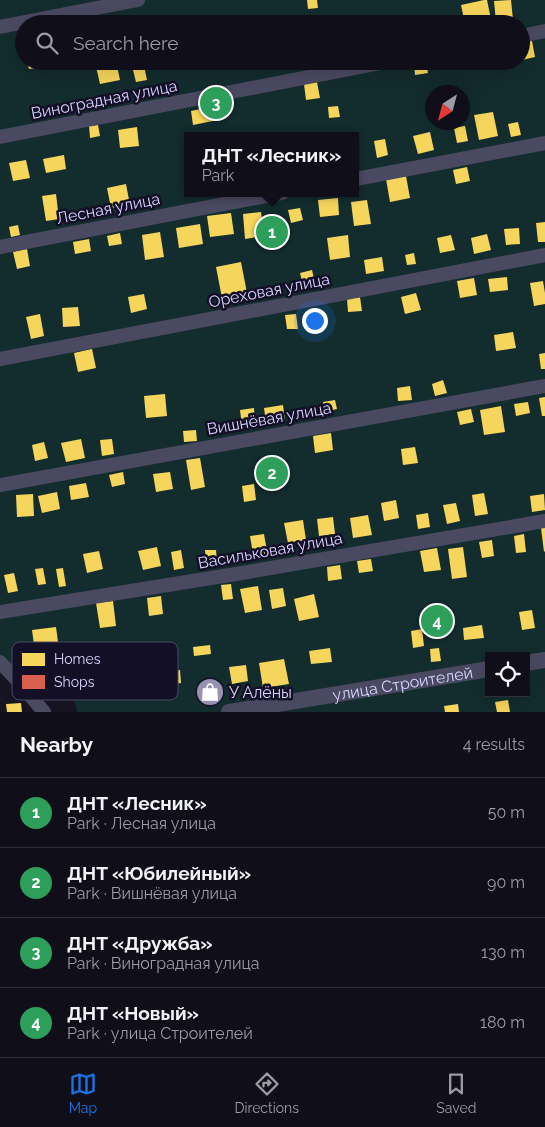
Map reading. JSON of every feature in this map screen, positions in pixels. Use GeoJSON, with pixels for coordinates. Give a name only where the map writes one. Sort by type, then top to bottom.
{"type":"FeatureCollection","features":[{"type":"Feature","properties":{"kind":"street"},"geometry":{"type":"LineString","coordinates":[[64,15],[138,0]]}},
{"type":"Feature","properties":{"kind":"street"},"geometry":{"type":"LineString","coordinates":[[0,28],[15,25]]}},
{"type":"Feature","properties":{"kind":"street"},"geometry":{"type":"LineString","coordinates":[[530,34],[545,31]]}},
{"type":"Feature","properties":{"kind":"street","name":"Виноградная улица"},"geometry":{"type":"LineString","coordinates":[[0,137],[345,70]]}},
{"type":"Feature","properties":{"kind":"street"},"geometry":{"type":"LineString","coordinates":[[359,178],[545,143]]}},
{"type":"Feature","properties":{"kind":"street","name":"Лесная улица"},"geometry":{"type":"LineString","coordinates":[[0,247],[261,197]]}},
{"type":"Feature","properties":{"kind":"street","name":"Ореховая улица"},"geometry":{"type":"LineString","coordinates":[[0,358],[545,255]]}},
{"type":"Feature","properties":{"kind":"street","name":"Вишнёвая улица"},"geometry":{"type":"LineString","coordinates":[[0,485],[545,386]]}},
{"type":"Feature","properties":{"kind":"street","name":"Васильковая улица"},"geometry":{"type":"LineString","coordinates":[[0,612],[545,521]]}},
{"type":"Feature","properties":{"kind":"street"},"geometry":{"type":"LineString","coordinates":[[530,662],[545,660]]}},
{"type":"Feature","properties":{"kind":"street"},"geometry":{"type":"LineString","coordinates":[[0,662],[12,675]]}},
{"type":"Feature","properties":{"kind":"street","name":"улица Строителей"},"geometry":{"type":"LineString","coordinates":[[234,712],[485,670]]}},
{"type":"Feature","properties":{"kind":"street"},"geometry":{"type":"LineString","coordinates":[[34,700],[44,712]]}},
{"type":"Feature","properties":{"kind":"green space"},"geometry":{"type":"Polygon","coordinates":[[[0,0],[545,0],[545,712],[77,712],[75,700],[178,700],[178,642],[12,642],[12,672],[0,674],[0,0]]]}},
{"type":"Feature","properties":{"kind":"building: Homes"},"geometry":{"type":"Polygon","coordinates":[[[307,0],[317,0],[318,8],[308,9],[307,0]]]}},
{"type":"Feature","properties":{"kind":"building: Homes"},"geometry":{"type":"Polygon","coordinates":[[[487,0],[490,15],[463,15],[461,5],[487,0]]]}},
{"type":"Feature","properties":{"kind":"building: Homes"},"geometry":{"type":"Polygon","coordinates":[[[511,0],[512,15],[495,15],[494,1],[511,0]]]}},
{"type":"Feature","properties":{"kind":"building: Homes"},"geometry":{"type":"Polygon","coordinates":[[[530,41],[532,41],[535,57],[530,58],[530,41]]]}},
{"type":"Feature","properties":{"kind":"building: Homes"},"geometry":{"type":"Polygon","coordinates":[[[97,70],[118,70],[120,80],[100,84],[97,70]]]}},
{"type":"Feature","properties":{"kind":"building: Homes"},"geometry":{"type":"Polygon","coordinates":[[[133,70],[145,70],[147,80],[136,82],[133,70]]]}},
{"type":"Feature","properties":{"kind":"building: Homes"},"geometry":{"type":"Polygon","coordinates":[[[415,70],[427,70],[428,73],[415,75],[415,70]]]}},
{"type":"Feature","properties":{"kind":"building: Homes"},"geometry":{"type":"Polygon","coordinates":[[[317,82],[320,98],[306,100],[304,84],[317,82]]]}},
{"type":"Feature","properties":{"kind":"building: Homes"},"geometry":{"type":"Polygon","coordinates":[[[215,106],[218,120],[193,125],[191,111],[215,106]]]}},
{"type":"Feature","properties":{"kind":"building: Homes"},"geometry":{"type":"Polygon","coordinates":[[[338,106],[340,117],[329,118],[328,107],[338,106]]]}},
{"type":"Feature","properties":{"kind":"building: Homes"},"geometry":{"type":"Polygon","coordinates":[[[493,112],[498,136],[479,140],[474,115],[493,112]]]}},
{"type":"Feature","properties":{"kind":"building: Homes"},"geometry":{"type":"Polygon","coordinates":[[[518,122],[521,135],[511,137],[508,124],[518,122]]]}},
{"type":"Feature","properties":{"kind":"building: Homes"},"geometry":{"type":"Polygon","coordinates":[[[98,125],[100,136],[90,138],[89,126],[98,125]]]}},
{"type":"Feature","properties":{"kind":"building: Homes"},"geometry":{"type":"Polygon","coordinates":[[[137,127],[139,146],[120,148],[118,130],[137,127]]]}},
{"type":"Feature","properties":{"kind":"building: Homes"},"geometry":{"type":"Polygon","coordinates":[[[454,130],[466,130],[468,141],[457,143],[454,130]]]}},
{"type":"Feature","properties":{"kind":"building: Homes"},"geometry":{"type":"Polygon","coordinates":[[[430,132],[434,150],[418,154],[413,136],[430,132]]]}},
{"type":"Feature","properties":{"kind":"building: Homes"},"geometry":{"type":"Polygon","coordinates":[[[385,139],[388,155],[377,158],[374,141],[385,139]]]}},
{"type":"Feature","properties":{"kind":"building: Homes"},"geometry":{"type":"Polygon","coordinates":[[[64,155],[66,169],[46,173],[43,159],[64,155]]]}},
{"type":"Feature","properties":{"kind":"building: Homes"},"geometry":{"type":"Polygon","coordinates":[[[26,160],[30,178],[13,181],[9,163],[26,160]]]}},
{"type":"Feature","properties":{"kind":"building: Homes"},"geometry":{"type":"Polygon","coordinates":[[[467,167],[470,181],[456,184],[453,170],[467,167]]]}},
{"type":"Feature","properties":{"kind":"building: Homes"},"geometry":{"type":"Polygon","coordinates":[[[406,176],[410,198],[390,202],[386,179],[406,176]]]}},
{"type":"Feature","properties":{"kind":"building: Homes"},"geometry":{"type":"Polygon","coordinates":[[[126,184],[130,205],[111,208],[107,188],[126,184]]]}},
{"type":"Feature","properties":{"kind":"building: Homes"},"geometry":{"type":"Polygon","coordinates":[[[56,194],[59,219],[46,221],[42,196],[56,194]]]}},
{"type":"Feature","properties":{"kind":"building: Homes"},"geometry":{"type":"Polygon","coordinates":[[[338,198],[339,215],[320,217],[318,200],[338,198]]]}},
{"type":"Feature","properties":{"kind":"building: Homes"},"geometry":{"type":"Polygon","coordinates":[[[367,200],[371,224],[354,226],[351,202],[367,200]]]}},
{"type":"Feature","properties":{"kind":"building: Homes"},"geometry":{"type":"Polygon","coordinates":[[[300,208],[303,220],[291,223],[288,210],[300,208]]]}},
{"type":"Feature","properties":{"kind":"building: Homes"},"geometry":{"type":"Polygon","coordinates":[[[261,212],[264,236],[245,239],[243,214],[261,212]]]}},
{"type":"Feature","properties":{"kind":"building: Homes"},"geometry":{"type":"Polygon","coordinates":[[[231,213],[234,234],[210,237],[207,216],[231,213]]]}},
{"type":"Feature","properties":{"kind":"building: Homes"},"geometry":{"type":"Polygon","coordinates":[[[545,222],[545,242],[538,242],[536,223],[545,222]]]}},
{"type":"Feature","properties":{"kind":"building: Homes"},"geometry":{"type":"Polygon","coordinates":[[[200,224],[203,244],[179,248],[176,228],[200,224]]]}},
{"type":"Feature","properties":{"kind":"building: Homes"},"geometry":{"type":"Polygon","coordinates":[[[18,225],[20,235],[11,237],[9,227],[18,225]]]}},
{"type":"Feature","properties":{"kind":"building: Homes"},"geometry":{"type":"Polygon","coordinates":[[[519,228],[520,244],[506,245],[504,229],[519,228]]]}},
{"type":"Feature","properties":{"kind":"building: Homes"},"geometry":{"type":"Polygon","coordinates":[[[160,232],[164,257],[145,260],[142,235],[160,232]]]}},
{"type":"Feature","properties":{"kind":"building: Homes"},"geometry":{"type":"Polygon","coordinates":[[[120,233],[122,244],[109,246],[107,236],[120,233]]]}},
{"type":"Feature","properties":{"kind":"building: Homes"},"geometry":{"type":"Polygon","coordinates":[[[487,234],[491,250],[474,254],[471,238],[487,234]]]}},
{"type":"Feature","properties":{"kind":"building: Homes"},"geometry":{"type":"Polygon","coordinates":[[[348,235],[350,257],[330,260],[327,238],[348,235]]]}},
{"type":"Feature","properties":{"kind":"building: Homes"},"geometry":{"type":"Polygon","coordinates":[[[451,235],[455,250],[440,253],[437,238],[451,235]]]}},
{"type":"Feature","properties":{"kind":"building: Homes"},"geometry":{"type":"Polygon","coordinates":[[[89,239],[91,251],[75,254],[73,242],[89,239]]]}},
{"type":"Feature","properties":{"kind":"building: Homes"},"geometry":{"type":"Polygon","coordinates":[[[27,249],[30,266],[17,269],[13,252],[27,249]]]}},
{"type":"Feature","properties":{"kind":"building: Homes"},"geometry":{"type":"Polygon","coordinates":[[[414,253],[416,264],[407,265],[405,255],[414,253]]]}},
{"type":"Feature","properties":{"kind":"building: Homes"},"geometry":{"type":"Polygon","coordinates":[[[382,257],[384,271],[366,274],[364,260],[382,257]]]}},
{"type":"Feature","properties":{"kind":"building: Homes"},"geometry":{"type":"Polygon","coordinates":[[[241,262],[247,293],[222,298],[216,267],[241,262]]]}},
{"type":"Feature","properties":{"kind":"building: Homes"},"geometry":{"type":"Polygon","coordinates":[[[312,270],[315,283],[303,285],[300,273],[312,270]]]}},
{"type":"Feature","properties":{"kind":"building: Homes"},"geometry":{"type":"Polygon","coordinates":[[[507,277],[508,290],[490,292],[488,279],[507,277]]]}},
{"type":"Feature","properties":{"kind":"building: Homes"},"geometry":{"type":"Polygon","coordinates":[[[474,278],[477,295],[460,298],[457,281],[474,278]]]}},
{"type":"Feature","properties":{"kind":"building: Homes"},"geometry":{"type":"Polygon","coordinates":[[[543,281],[545,304],[534,306],[530,283],[543,281]]]}},
{"type":"Feature","properties":{"kind":"building: Homes"},"geometry":{"type":"Polygon","coordinates":[[[416,293],[421,310],[405,314],[401,297],[416,293]]]}},
{"type":"Feature","properties":{"kind":"building: Homes"},"geometry":{"type":"Polygon","coordinates":[[[144,294],[147,309],[131,313],[128,297],[144,294]]]}},
{"type":"Feature","properties":{"kind":"building: Homes"},"geometry":{"type":"Polygon","coordinates":[[[360,297],[362,311],[348,312],[347,299],[360,297]]]}},
{"type":"Feature","properties":{"kind":"building: Homes"},"geometry":{"type":"Polygon","coordinates":[[[78,307],[80,326],[63,327],[62,308],[78,307]]]}},
{"type":"Feature","properties":{"kind":"building: Homes"},"geometry":{"type":"Polygon","coordinates":[[[40,314],[44,336],[31,339],[26,317],[40,314]]]}},
{"type":"Feature","properties":{"kind":"building: Homes"},"geometry":{"type":"Polygon","coordinates":[[[296,314],[298,329],[287,329],[285,315],[296,314]]]}},
{"type":"Feature","properties":{"kind":"building: Homes"},"geometry":{"type":"Polygon","coordinates":[[[513,332],[516,348],[496,351],[494,335],[513,332]]]}},
{"type":"Feature","properties":{"kind":"building: Homes"},"geometry":{"type":"Polygon","coordinates":[[[92,349],[96,368],[78,372],[74,353],[92,349]]]}},
{"type":"Feature","properties":{"kind":"building: Homes"},"geometry":{"type":"Polygon","coordinates":[[[545,353],[545,369],[541,369],[539,354],[545,353]]]}},
{"type":"Feature","properties":{"kind":"building: Homes"},"geometry":{"type":"Polygon","coordinates":[[[443,380],[447,393],[435,396],[432,384],[443,380]]]}},
{"type":"Feature","properties":{"kind":"building: Homes"},"geometry":{"type":"Polygon","coordinates":[[[410,386],[412,400],[398,401],[397,388],[410,386]]]}},
{"type":"Feature","properties":{"kind":"building: Homes"},"geometry":{"type":"Polygon","coordinates":[[[165,394],[167,416],[146,418],[144,396],[165,394]]]}},
{"type":"Feature","properties":{"kind":"building: Homes"},"geometry":{"type":"Polygon","coordinates":[[[545,397],[545,416],[542,416],[539,398],[545,397]]]}},
{"type":"Feature","properties":{"kind":"building: Homes"},"geometry":{"type":"Polygon","coordinates":[[[335,400],[337,409],[325,412],[323,402],[335,400]]]}},
{"type":"Feature","properties":{"kind":"building: Homes"},"geometry":{"type":"Polygon","coordinates":[[[528,402],[530,413],[516,416],[514,404],[528,402]]]}},
{"type":"Feature","properties":{"kind":"building: Homes"},"geometry":{"type":"Polygon","coordinates":[[[283,405],[285,420],[266,422],[264,408],[283,405]]]}},
{"type":"Feature","properties":{"kind":"building: Homes"},"geometry":{"type":"Polygon","coordinates":[[[501,406],[505,432],[484,435],[480,410],[501,406]]]}},
{"type":"Feature","properties":{"kind":"building: Homes"},"geometry":{"type":"Polygon","coordinates":[[[254,408],[255,425],[242,426],[240,410],[254,408]]]}},
{"type":"Feature","properties":{"kind":"building: Homes"},"geometry":{"type":"Polygon","coordinates":[[[471,409],[474,422],[460,425],[457,412],[471,409]]]}},
{"type":"Feature","properties":{"kind":"building: Homes"},"geometry":{"type":"Polygon","coordinates":[[[196,430],[197,441],[184,442],[183,431],[196,430]]]}},
{"type":"Feature","properties":{"kind":"building: Homes"},"geometry":{"type":"Polygon","coordinates":[[[331,433],[333,450],[315,453],[313,436],[331,433]]]}},
{"type":"Feature","properties":{"kind":"building: Homes"},"geometry":{"type":"Polygon","coordinates":[[[81,439],[85,458],[66,462],[61,443],[81,439]]]}},
{"type":"Feature","properties":{"kind":"building: Homes"},"geometry":{"type":"Polygon","coordinates":[[[112,439],[114,454],[102,456],[100,440],[112,439]]]}},
{"type":"Feature","properties":{"kind":"building: Homes"},"geometry":{"type":"Polygon","coordinates":[[[44,442],[48,458],[35,461],[32,445],[44,442]]]}},
{"type":"Feature","properties":{"kind":"building: Homes"},"geometry":{"type":"Polygon","coordinates":[[[415,447],[418,463],[403,465],[401,449],[415,447]]]}},
{"type":"Feature","properties":{"kind":"building: Homes"},"geometry":{"type":"Polygon","coordinates":[[[200,458],[205,487],[191,490],[186,460],[200,458]]]}},
{"type":"Feature","properties":{"kind":"building: Homes"},"geometry":{"type":"Polygon","coordinates":[[[123,472],[125,484],[112,487],[109,475],[123,472]]]}},
{"type":"Feature","properties":{"kind":"building: Homes"},"geometry":{"type":"Polygon","coordinates":[[[170,472],[173,489],[156,492],[153,474],[170,472]]]}},
{"type":"Feature","properties":{"kind":"building: Homes"},"geometry":{"type":"Polygon","coordinates":[[[86,483],[89,497],[71,500],[69,486],[86,483]]]}},
{"type":"Feature","properties":{"kind":"building: Homes"},"geometry":{"type":"Polygon","coordinates":[[[254,484],[256,500],[244,502],[242,486],[254,484]]]}},
{"type":"Feature","properties":{"kind":"building: Homes"},"geometry":{"type":"Polygon","coordinates":[[[57,492],[60,509],[42,513],[38,496],[57,492]]]}},
{"type":"Feature","properties":{"kind":"building: Homes"},"geometry":{"type":"Polygon","coordinates":[[[484,493],[488,514],[475,516],[472,495],[484,493]]]}},
{"type":"Feature","properties":{"kind":"building: Homes"},"geometry":{"type":"Polygon","coordinates":[[[33,494],[34,516],[17,517],[16,495],[33,494]]]}},
{"type":"Feature","properties":{"kind":"building: Homes"},"geometry":{"type":"Polygon","coordinates":[[[544,494],[545,510],[532,512],[530,496],[544,494]]]}},
{"type":"Feature","properties":{"kind":"building: Homes"},"geometry":{"type":"Polygon","coordinates":[[[396,500],[399,518],[384,521],[381,503],[396,500]]]}},
{"type":"Feature","properties":{"kind":"building: Homes"},"geometry":{"type":"Polygon","coordinates":[[[456,503],[460,521],[447,524],[443,505],[456,503]]]}},
{"type":"Feature","properties":{"kind":"building: Homes"},"geometry":{"type":"Polygon","coordinates":[[[428,513],[430,527],[418,529],[416,515],[428,513]]]}},
{"type":"Feature","properties":{"kind":"building: Homes"},"geometry":{"type":"Polygon","coordinates":[[[368,515],[372,535],[353,538],[350,518],[368,515]]]}},
{"type":"Feature","properties":{"kind":"building: Homes"},"geometry":{"type":"Polygon","coordinates":[[[333,517],[335,534],[319,536],[317,519],[333,517]]]}},
{"type":"Feature","properties":{"kind":"building: Homes"},"geometry":{"type":"Polygon","coordinates":[[[303,520],[306,540],[288,543],[284,523],[303,520]]]}},
{"type":"Feature","properties":{"kind":"building: Homes"},"geometry":{"type":"Polygon","coordinates":[[[545,527],[545,551],[544,552],[541,528],[545,527]]]}},
{"type":"Feature","properties":{"kind":"building: Homes"},"geometry":{"type":"Polygon","coordinates":[[[264,534],[268,557],[254,560],[250,536],[264,534]]]}},
{"type":"Feature","properties":{"kind":"building: Homes"},"geometry":{"type":"Polygon","coordinates":[[[524,534],[526,552],[516,553],[514,536],[524,534]]]}},
{"type":"Feature","properties":{"kind":"building: Homes"},"geometry":{"type":"Polygon","coordinates":[[[492,540],[494,556],[482,558],[479,542],[492,540]]]}},
{"type":"Feature","properties":{"kind":"building: Homes"},"geometry":{"type":"Polygon","coordinates":[[[157,547],[161,566],[143,570],[138,551],[157,547]]]}},
{"type":"Feature","properties":{"kind":"building: Homes"},"geometry":{"type":"Polygon","coordinates":[[[463,547],[467,577],[452,579],[448,549],[463,547]]]}},
{"type":"Feature","properties":{"kind":"building: Homes"},"geometry":{"type":"Polygon","coordinates":[[[437,548],[441,570],[424,572],[420,551],[437,548]]]}},
{"type":"Feature","properties":{"kind":"building: Homes"},"geometry":{"type":"Polygon","coordinates":[[[181,550],[184,568],[174,570],[171,552],[181,550]]]}},
{"type":"Feature","properties":{"kind":"building: Homes"},"geometry":{"type":"Polygon","coordinates":[[[205,550],[216,550],[217,562],[206,563],[205,550]]]}},
{"type":"Feature","properties":{"kind":"building: Homes"},"geometry":{"type":"Polygon","coordinates":[[[99,551],[103,569],[87,573],[83,554],[99,551]]]}},
{"type":"Feature","properties":{"kind":"building: Homes"},"geometry":{"type":"Polygon","coordinates":[[[371,559],[373,571],[359,573],[357,561],[371,559]]]}},
{"type":"Feature","properties":{"kind":"building: Homes"},"geometry":{"type":"Polygon","coordinates":[[[340,565],[342,579],[328,581],[327,567],[340,565]]]}},
{"type":"Feature","properties":{"kind":"building: Homes"},"geometry":{"type":"Polygon","coordinates":[[[43,568],[46,584],[38,585],[35,569],[43,568]]]}},
{"type":"Feature","properties":{"kind":"building: Homes"},"geometry":{"type":"Polygon","coordinates":[[[63,568],[66,586],[59,587],[56,569],[63,568]]]}},
{"type":"Feature","properties":{"kind":"building: Homes"},"geometry":{"type":"Polygon","coordinates":[[[14,573],[18,591],[8,593],[4,575],[14,573]]]}},
{"type":"Feature","properties":{"kind":"building: Homes"},"geometry":{"type":"Polygon","coordinates":[[[231,584],[233,599],[223,600],[221,585],[231,584]]]}},
{"type":"Feature","properties":{"kind":"building: Homes"},"geometry":{"type":"Polygon","coordinates":[[[258,586],[262,610],[245,613],[240,589],[258,586]]]}},
{"type":"Feature","properties":{"kind":"building: Homes"},"geometry":{"type":"Polygon","coordinates":[[[283,588],[286,606],[272,609],[269,590],[283,588]]]}},
{"type":"Feature","properties":{"kind":"building: Homes"},"geometry":{"type":"Polygon","coordinates":[[[314,594],[319,617],[299,621],[294,599],[314,594]]]}},
{"type":"Feature","properties":{"kind":"building: Homes"},"geometry":{"type":"Polygon","coordinates":[[[161,596],[163,614],[149,616],[147,598],[161,596]]]}},
{"type":"Feature","properties":{"kind":"building: Homes"},"geometry":{"type":"Polygon","coordinates":[[[113,601],[116,626],[100,628],[96,603],[113,601]]]}},
{"type":"Feature","properties":{"kind":"building: Homes"},"geometry":{"type":"Polygon","coordinates":[[[532,610],[535,628],[522,630],[519,612],[532,610]]]}},
{"type":"Feature","properties":{"kind":"building: Homes"},"geometry":{"type":"Polygon","coordinates":[[[482,625],[484,638],[464,640],[463,628],[482,625]]]}},
{"type":"Feature","properties":{"kind":"building: Homes"},"geometry":{"type":"Polygon","coordinates":[[[56,627],[58,642],[34,642],[32,630],[56,627]]]}},
{"type":"Feature","properties":{"kind":"building: Homes"},"geometry":{"type":"Polygon","coordinates":[[[422,629],[424,646],[413,648],[411,631],[422,629]]]}},
{"type":"Feature","properties":{"kind":"building: Homes"},"geometry":{"type":"Polygon","coordinates":[[[210,645],[211,654],[194,656],[193,647],[210,645]]]}},
{"type":"Feature","properties":{"kind":"building: Homes"},"geometry":{"type":"Polygon","coordinates":[[[330,648],[332,662],[311,664],[309,651],[330,648]]]}},
{"type":"Feature","properties":{"kind":"building: Homes"},"geometry":{"type":"Polygon","coordinates":[[[439,648],[441,661],[431,662],[430,649],[439,648]]]}},
{"type":"Feature","properties":{"kind":"building: Homes"},"geometry":{"type":"Polygon","coordinates":[[[284,659],[289,684],[263,688],[259,663],[284,659]]]}},
{"type":"Feature","properties":{"kind":"building: Homes"},"geometry":{"type":"Polygon","coordinates":[[[246,665],[248,681],[232,684],[229,667],[246,665]]]}},
{"type":"Feature","properties":{"kind":"building: Homes"},"geometry":{"type":"Polygon","coordinates":[[[178,670],[180,670],[181,683],[178,683],[178,670]]]}},
{"type":"Feature","properties":{"kind":"building: Homes"},"geometry":{"type":"Polygon","coordinates":[[[508,700],[510,712],[497,712],[495,702],[508,700]]]}},
{"type":"Feature","properties":{"kind":"building: Homes"},"geometry":{"type":"Polygon","coordinates":[[[21,703],[22,712],[7,712],[6,704],[21,703]]]}},
{"type":"Feature","properties":{"kind":"building: Homes"},"geometry":{"type":"Polygon","coordinates":[[[458,704],[459,712],[445,712],[444,706],[458,704]]]}},
{"type":"Feature","properties":{"kind":"building: Shops","name":"У Алёны"},"geometry":{"type":"Polygon","coordinates":[[[214,686],[215,697],[207,698],[205,687],[214,686]]]}},
{"type":"Feature","properties":{"kind":"place","name":"ДНТ «Дружба»"},"geometry":{"type":"Point","coordinates":[216,103]}},
{"type":"Feature","properties":{"kind":"place","name":"ДНТ «Лесник»"},"geometry":{"type":"Point","coordinates":[272,232]}},
{"type":"Feature","properties":{"kind":"place","name":"ДНТ «Юбилейный»"},"geometry":{"type":"Point","coordinates":[272,473]}},
{"type":"Feature","properties":{"kind":"place","name":"ДНТ «Новый»"},"geometry":{"type":"Point","coordinates":[437,621]}},
{"type":"Feature","properties":{"kind":"place","name":"У Алёны"},"geometry":{"type":"Point","coordinates":[210,692]}}]}
